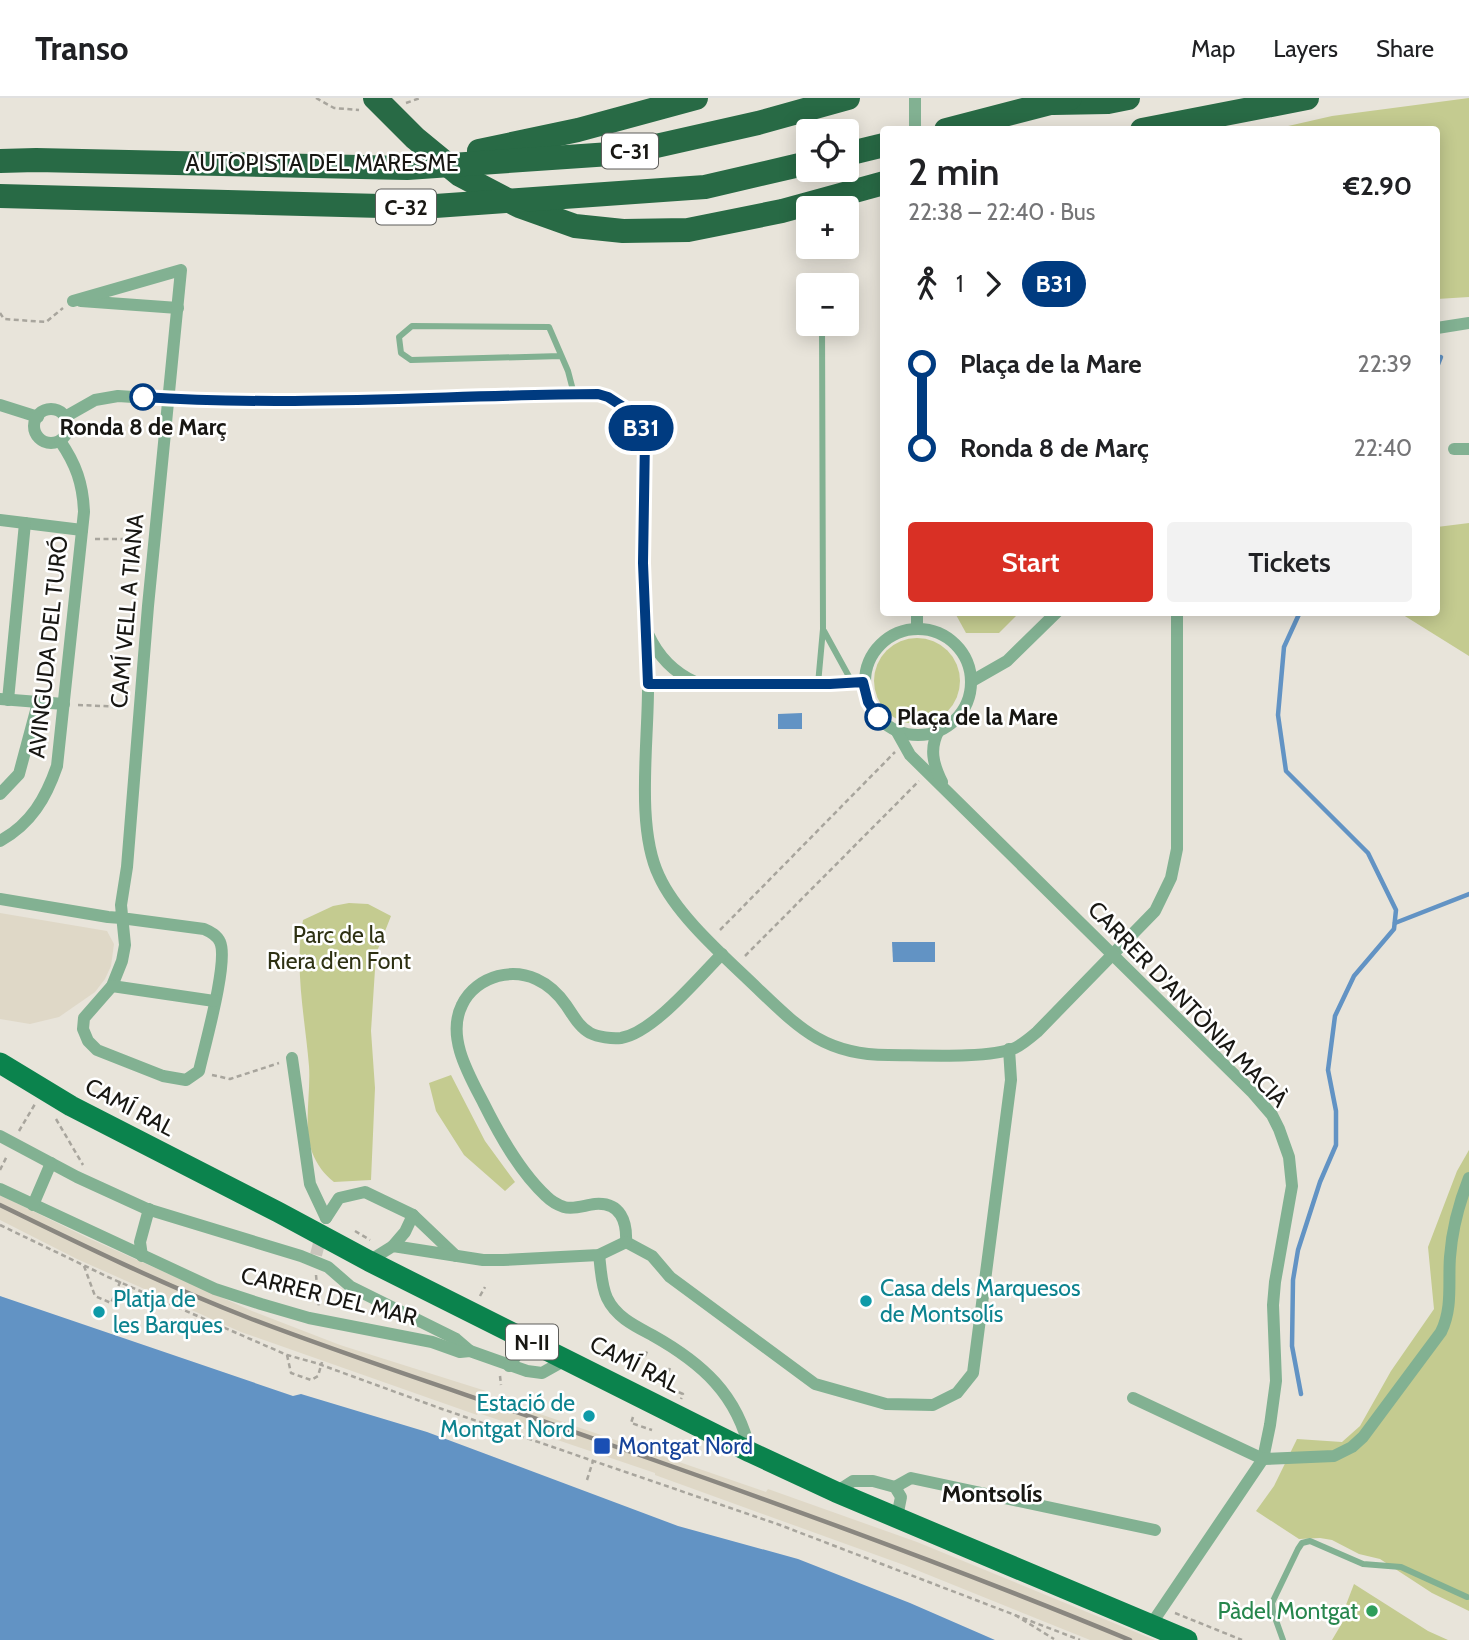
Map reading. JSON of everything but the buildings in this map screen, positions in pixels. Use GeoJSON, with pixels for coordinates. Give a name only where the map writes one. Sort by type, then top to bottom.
{"type":"FeatureCollection","features":[{"type":"Feature","properties":{"kind":"highway"},"geometry":{"type":"LineString","coordinates":[[407,168],[578,130],[696,98]]}},
{"type":"Feature","properties":{"kind":"highway","name":"AUTOPISTA DEL MARESME"},"geometry":{"type":"LineString","coordinates":[[0,161],[407,168],[625,153],[758,123],[848,98]]}},
{"type":"Feature","properties":{"kind":"highway"},"geometry":{"type":"LineString","coordinates":[[960,126],[1070,98]]}},
{"type":"Feature","properties":{"kind":"highway"},"geometry":{"type":"LineString","coordinates":[[1042,103],[1108,102],[1128,98]]}},
{"type":"Feature","properties":{"kind":"highway"},"geometry":{"type":"LineString","coordinates":[[1163,126],[1307,98]]}},
{"type":"Feature","properties":{"kind":"highway"},"geometry":{"type":"LineString","coordinates":[[372,104],[460,175],[519,206],[575,226],[623,231],[688,230],[782,211],[880,184]]}},
{"type":"Feature","properties":{"kind":"highway"},"geometry":{"type":"LineString","coordinates":[[859,151],[880,146]]}},
{"type":"Feature","properties":{"kind":"highway","name":"AUTOPISTA DEL MARESME"},"geometry":{"type":"LineString","coordinates":[[0,196],[421,207],[705,187],[796,166]]}},
{"type":"Feature","properties":{"kind":"main road","name":"CAMÍ RAL"},"geometry":{"type":"LineString","coordinates":[[0,1063],[71,1106],[369,1261],[750,1452],[836,1492],[1187,1640]]}},
{"type":"Feature","properties":{"kind":"street"},"geometry":{"type":"LineString","coordinates":[[915,98],[915,126]]}},
{"type":"Feature","properties":{"kind":"street","name":"CAMÍ VELL A TIANA"},"geometry":{"type":"LineString","coordinates":[[72,301],[181,270],[121,918],[125,946],[112,986]]}},
{"type":"Feature","properties":{"kind":"street"},"geometry":{"type":"LineString","coordinates":[[72,301],[178,308]]}},
{"type":"Feature","properties":{"kind":"street"},"geometry":{"type":"LineString","coordinates":[[1440,328],[1469,323]]}},
{"type":"Feature","properties":{"kind":"street"},"geometry":{"type":"LineString","coordinates":[[65,417],[85,404],[107,397],[359,400],[598,394],[608,397],[635,418],[645,438],[643,563],[648,684],[645,747],[647,824],[652,858],[659,876],[676,904],[722,954],[803,1029],[845,1051],[872,1055],[997,1052],[1024,1043],[1155,911],[1164,895],[1175,861],[1178,833],[1177,616]]}},
{"type":"Feature","properties":{"kind":"street"},"geometry":{"type":"LineString","coordinates":[[0,405],[37,417],[50,410],[58,412],[65,417],[67,431],[60,440],[49,443],[39,437],[35,429],[37,417]]}},
{"type":"Feature","properties":{"kind":"street","name":"AVINGUDA DEL TURÓ"},"geometry":{"type":"LineString","coordinates":[[0,841],[29,818],[50,786],[57,766],[84,512],[82,485],[71,457],[60,440]]}},
{"type":"Feature","properties":{"kind":"street"},"geometry":{"type":"LineString","coordinates":[[1454,449],[1469,449]]}},
{"type":"Feature","properties":{"kind":"street"},"geometry":{"type":"LineString","coordinates":[[0,520],[81,535]]}},
{"type":"Feature","properties":{"kind":"street"},"geometry":{"type":"LineString","coordinates":[[25,523],[4,699],[64,704]]}},
{"type":"Feature","properties":{"kind":"street"},"geometry":{"type":"LineString","coordinates":[[917,627],[918,616]]}},
{"type":"Feature","properties":{"kind":"street"},"geometry":{"type":"LineString","coordinates":[[972,681],[1007,661],[1053,616]]}},
{"type":"Feature","properties":{"kind":"street"},"geometry":{"type":"LineString","coordinates":[[917,627],[932,629],[944,635],[967,662],[972,681],[969,702],[952,721],[939,730],[911,735],[887,725],[873,710],[858,682],[874,652],[889,638],[902,630],[917,627]]}},
{"type":"Feature","properties":{"kind":"street"},"geometry":{"type":"LineString","coordinates":[[645,628],[662,658],[678,673],[699,684]]}},
{"type":"Feature","properties":{"kind":"street"},"geometry":{"type":"LineString","coordinates":[[648,684],[858,682]]}},
{"type":"Feature","properties":{"kind":"street"},"geometry":{"type":"LineString","coordinates":[[0,794],[19,774],[38,703]]}},
{"type":"Feature","properties":{"kind":"street","name":"CARRER D'ANTÒNIA MACIÀ"},"geometry":{"type":"LineString","coordinates":[[896,730],[910,755],[1272,1115],[1285,1144],[1292,1186],[1275,1282],[1275,1401],[1263,1459]]}},
{"type":"Feature","properties":{"kind":"street","name":"CARRER D'ANTÒNIA MACIÀ"},"geometry":{"type":"LineString","coordinates":[[939,730],[934,739],[934,762],[948,792]]}},
{"type":"Feature","properties":{"kind":"street"},"geometry":{"type":"LineString","coordinates":[[0,900],[204,929],[220,941],[222,950],[214,1001],[199,1071],[194,1077],[186,1080],[175,1079],[97,1050],[88,1041],[83,1029],[84,1018],[112,986],[214,1001]]}},
{"type":"Feature","properties":{"kind":"street"},"geometry":{"type":"LineString","coordinates":[[626,1242],[626,1221],[616,1210],[603,1204],[562,1207],[546,1196],[519,1163],[487,1111],[461,1055],[456,1028],[458,1016],[474,988],[492,978],[516,973],[529,975],[550,986],[566,1003],[579,1024],[589,1032],[597,1036],[622,1038],[654,1021],[722,954]]}},
{"type":"Feature","properties":{"kind":"street"},"geometry":{"type":"LineString","coordinates":[[626,1242],[652,1256],[670,1277],[815,1384],[886,1404],[933,1405],[957,1393],[973,1373],[1012,1080],[1009,1049]]}},
{"type":"Feature","properties":{"kind":"street"},"geometry":{"type":"LineString","coordinates":[[292,1058],[310,1184],[326,1219],[339,1198],[365,1192],[413,1214],[456,1256]]}},
{"type":"Feature","properties":{"kind":"street"},"geometry":{"type":"LineString","coordinates":[[0,1136],[96,1186],[149,1209],[315,1258],[351,1287],[456,1339],[470,1351]]}},
{"type":"Feature","properties":{"kind":"street"},"geometry":{"type":"LineString","coordinates":[[33,1205],[51,1163]]}},
{"type":"Feature","properties":{"kind":"street"},"geometry":{"type":"LineString","coordinates":[[1133,1398],[1263,1459],[1323,1458],[1352,1447],[1363,1437],[1441,1332],[1449,1310],[1453,1234],[1469,1178]]}},
{"type":"Feature","properties":{"kind":"street","name":"CARRER DEL MAR"},"geometry":{"type":"LineString","coordinates":[[0,1189],[215,1289],[309,1318],[432,1342],[460,1352],[470,1351],[505,1369],[542,1373],[567,1359]]}},
{"type":"Feature","properties":{"kind":"street"},"geometry":{"type":"LineString","coordinates":[[142,1256],[140,1242],[149,1209]]}},
{"type":"Feature","properties":{"kind":"street"},"geometry":{"type":"LineString","coordinates":[[369,1261],[393,1246],[405,1232],[413,1214]]}},
{"type":"Feature","properties":{"kind":"street"},"geometry":{"type":"LineString","coordinates":[[393,1246],[503,1260],[599,1255],[626,1242]]}},
{"type":"Feature","properties":{"kind":"street"},"geometry":{"type":"LineString","coordinates":[[599,1255],[605,1292],[618,1314],[682,1353],[720,1388],[736,1409],[746,1430],[750,1452]]}},
{"type":"Feature","properties":{"kind":"street"},"geometry":{"type":"LineString","coordinates":[[505,1369],[527,1339]]}},
{"type":"Feature","properties":{"kind":"street"},"geometry":{"type":"LineString","coordinates":[[1150,1626],[1263,1459]]}},
{"type":"Feature","properties":{"kind":"street"},"geometry":{"type":"LineString","coordinates":[[895,1487],[911,1478],[1155,1530]]}},
{"type":"Feature","properties":{"kind":"street"},"geometry":{"type":"LineString","coordinates":[[836,1492],[853,1481],[873,1481],[895,1487],[901,1497],[897,1517]]}},
{"type":"Feature","properties":{"kind":"lane"},"geometry":{"type":"LineString","coordinates":[[562,356],[411,360],[401,353],[399,337],[412,326],[550,327],[562,356],[575,394]]}},
{"type":"Feature","properties":{"kind":"lane"},"geometry":{"type":"LineString","coordinates":[[818,684],[823,629],[821,336]]}},
{"type":"Feature","properties":{"kind":"lane"},"geometry":{"type":"LineString","coordinates":[[823,629],[858,682]]}},
{"type":"Feature","properties":{"kind":"lane"},"geometry":{"type":"LineString","coordinates":[[1283,1640],[1272,1603],[1301,1544],[1310,1541],[1363,1564],[1401,1567],[1467,1597]]}},
{"type":"Feature","properties":{"kind":"path"},"geometry":{"type":"LineString","coordinates":[[316,98],[334,108],[372,104]]}},
{"type":"Feature","properties":{"kind":"path"},"geometry":{"type":"LineString","coordinates":[[406,103],[421,98]]}},
{"type":"Feature","properties":{"kind":"path"},"geometry":{"type":"LineString","coordinates":[[0,313],[4,318],[46,322],[72,301]]}},
{"type":"Feature","properties":{"kind":"path"},"geometry":{"type":"LineString","coordinates":[[81,535],[154,539]]}},
{"type":"Feature","properties":{"kind":"path"},"geometry":{"type":"LineString","coordinates":[[64,704],[139,707]]}},
{"type":"Feature","properties":{"kind":"path"},"geometry":{"type":"LineString","coordinates":[[720,930],[895,752]]}},
{"type":"Feature","properties":{"kind":"path"},"geometry":{"type":"LineString","coordinates":[[745,956],[921,778]]}},
{"type":"Feature","properties":{"kind":"path"},"geometry":{"type":"LineString","coordinates":[[199,1071],[230,1079],[292,1058]]}},
{"type":"Feature","properties":{"kind":"path"},"geometry":{"type":"LineString","coordinates":[[13,1143],[35,1104]]}},
{"type":"Feature","properties":{"kind":"path"},"geometry":{"type":"LineString","coordinates":[[54,1116],[96,1186]]}},
{"type":"Feature","properties":{"kind":"path"},"geometry":{"type":"LineString","coordinates":[[0,1224],[108,1277],[287,1356],[316,1363],[780,1525],[1080,1640]]}},
{"type":"Feature","properties":{"kind":"path"},"geometry":{"type":"LineString","coordinates":[[315,1258],[319,1314]]}},
{"type":"Feature","properties":{"kind":"path"},"geometry":{"type":"LineString","coordinates":[[85,1266],[95,1296],[111,1303],[121,1279]]}},
{"type":"Feature","properties":{"kind":"path"},"geometry":{"type":"LineString","coordinates":[[478,1301],[485,1287]]}},
{"type":"Feature","properties":{"kind":"path"},"geometry":{"type":"LineString","coordinates":[[645,1356],[647,1351]]}},
{"type":"Feature","properties":{"kind":"path"},"geometry":{"type":"LineString","coordinates":[[287,1356],[291,1373],[312,1380],[317,1377],[322,1362]]}},
{"type":"Feature","properties":{"kind":"path"},"geometry":{"type":"LineString","coordinates":[[660,1390],[670,1368]]}},
{"type":"Feature","properties":{"kind":"path"},"geometry":{"type":"LineString","coordinates":[[501,1385],[505,1369]]}},
{"type":"Feature","properties":{"kind":"path"},"geometry":{"type":"LineString","coordinates":[[671,1389],[683,1394]]}},
{"type":"Feature","properties":{"kind":"path"},"geometry":{"type":"LineString","coordinates":[[633,1417],[631,1423],[652,1430]]}},
{"type":"Feature","properties":{"kind":"path"},"geometry":{"type":"LineString","coordinates":[[587,1480],[593,1461]]}},
{"type":"Feature","properties":{"kind":"path"},"geometry":{"type":"LineString","coordinates":[[1162,1607],[1242,1640]]}},
{"type":"Feature","properties":{"kind":"path"},"geometry":{"type":"LineString","coordinates":[[1006,1610],[1054,1639]]}},
{"type":"Feature","properties":{"kind":"shaded area"},"geometry":{"type":"Polygon","coordinates":[[[0,913],[107,931],[114,944],[111,966],[105,979],[95,992],[59,1017],[30,1024],[0,1019],[0,913]]]}},
{"type":"Feature","properties":{"kind":"shaded area"},"geometry":{"type":"Polygon","coordinates":[[[0,1195],[88,1238],[252,1311],[340,1345],[486,1391],[485,1395],[766,1492],[768,1489],[917,1542],[1155,1640],[1090,1640],[904,1565],[655,1473],[478,1413],[477,1415],[241,1332],[77,1259],[0,1220],[0,1195]]]}},
{"type":"Feature","properties":{"kind":"green space"},"geometry":{"type":"Polygon","coordinates":[[[1469,98],[1469,297],[1440,299],[1440,126],[1288,126],[1332,116],[1469,98]]]}},
{"type":"Feature","properties":{"kind":"green space"},"geometry":{"type":"Polygon","coordinates":[[[1469,523],[1469,656],[1405,616],[1440,616],[1440,527],[1469,523]]]}},
{"type":"Feature","properties":{"kind":"green space"},"geometry":{"type":"Polygon","coordinates":[[[957,616],[1016,616],[999,633],[966,633],[957,616]]]}},
{"type":"Feature","properties":{"kind":"green space"},"geometry":{"type":"Polygon","coordinates":[[[909,638],[925,638],[948,650],[957,664],[960,681],[957,698],[948,712],[925,724],[909,724],[893,717],[881,705],[874,689],[874,673],[881,657],[893,645],[909,638]]]}},
{"type":"Feature","properties":{"kind":"green space","name":"Parc de la Riera d'en Font"},"geometry":{"type":"Polygon","coordinates":[[[368,904],[391,916],[376,954],[371,1031],[375,1088],[371,1180],[334,1182],[319,1165],[309,1142],[309,1066],[300,956],[303,920],[333,906],[368,904]]]}},
{"type":"Feature","properties":{"kind":"green space"},"geometry":{"type":"Polygon","coordinates":[[[451,1075],[485,1141],[515,1182],[505,1191],[464,1155],[436,1111],[429,1083],[451,1075]]]}},
{"type":"Feature","properties":{"kind":"green space"},"geometry":{"type":"Polygon","coordinates":[[[1469,1150],[1469,1611],[1432,1593],[1380,1559],[1359,1554],[1332,1540],[1299,1539],[1256,1511],[1274,1486],[1297,1439],[1342,1442],[1360,1426],[1391,1371],[1434,1309],[1428,1247],[1457,1171],[1469,1150]]]}},
{"type":"Feature","properties":{"kind":"green space","name":"Pàdel Montgat"},"geometry":{"type":"Polygon","coordinates":[[[1354,1584],[1428,1631],[1448,1640],[1332,1640],[1348,1613],[1344,1610],[1354,1584]]]}},
{"type":"Feature","properties":{"kind":"water"},"geometry":{"type":"Polygon","coordinates":[[[802,713],[802,729],[778,729],[778,714],[802,713]]]}},
{"type":"Feature","properties":{"kind":"water"},"geometry":{"type":"Polygon","coordinates":[[[892,942],[935,942],[935,962],[893,962],[892,942]]]}},
{"type":"Feature","properties":{"kind":"water"},"geometry":{"type":"Polygon","coordinates":[[[0,1296],[293,1396],[301,1394],[427,1432],[678,1526],[798,1559],[995,1640],[0,1640],[0,1296]]]}},
{"type":"Feature","properties":{"kind":"waterway"},"geometry":{"type":"LineString","coordinates":[[1298,616],[1284,647],[1278,715],[1286,771],[1368,853],[1396,910],[1394,929],[1354,976],[1335,1016],[1328,1070],[1336,1111],[1336,1145],[1320,1182],[1298,1250],[1293,1280],[1292,1346],[1301,1394]]}},
{"type":"Feature","properties":{"kind":"waterway"},"geometry":{"type":"LineString","coordinates":[[1395,923],[1469,894]]}},
{"type":"Feature","properties":{"kind":"tunnel"},"geometry":{"type":"LineString","coordinates":[[316,1255],[322,1232]]}},
{"type":"Feature","properties":{"kind":"railway"},"geometry":{"type":"LineString","coordinates":[[0,1205],[92,1250],[249,1318],[807,1515],[937,1563],[1130,1640]]}},
{"type":"Feature","properties":{"kind":"bus line","name":"B31"},"geometry":{"type":"LineString","coordinates":[[143,397],[180,400],[373,399],[598,394],[608,397],[628,410],[645,438],[643,563],[648,684],[863,682],[868,702],[878,717]]}},
{"type":"Feature","properties":{"kind":"place","name":"Ronda 8 de Març"},"geometry":{"type":"Point","coordinates":[143,397]}},
{"type":"Feature","properties":{"kind":"place","name":"Plaça de la Mare"},"geometry":{"type":"Point","coordinates":[878,717]}},
{"type":"Feature","properties":{"kind":"place","name":"Casa dels Marquesos de Montsolís"},"geometry":{"type":"Point","coordinates":[866,1301]}},
{"type":"Feature","properties":{"kind":"place","name":"Platja de les Barques"},"geometry":{"type":"Point","coordinates":[99,1312]}},
{"type":"Feature","properties":{"kind":"place","name":"Estació de Montgat Nord"},"geometry":{"type":"Point","coordinates":[589,1416]}},
{"type":"Feature","properties":{"kind":"place","name":"Montgat Nord"},"geometry":{"type":"Point","coordinates":[602,1446]}},
{"type":"Feature","properties":{"kind":"place","name":"Pàdel Montgat"},"geometry":{"type":"Point","coordinates":[1372,1611]}},
{"type":"Feature","properties":{"kind":"district","name":"Montsolís"},"geometry":{"type":"Point","coordinates":[992,1493]}}]}
